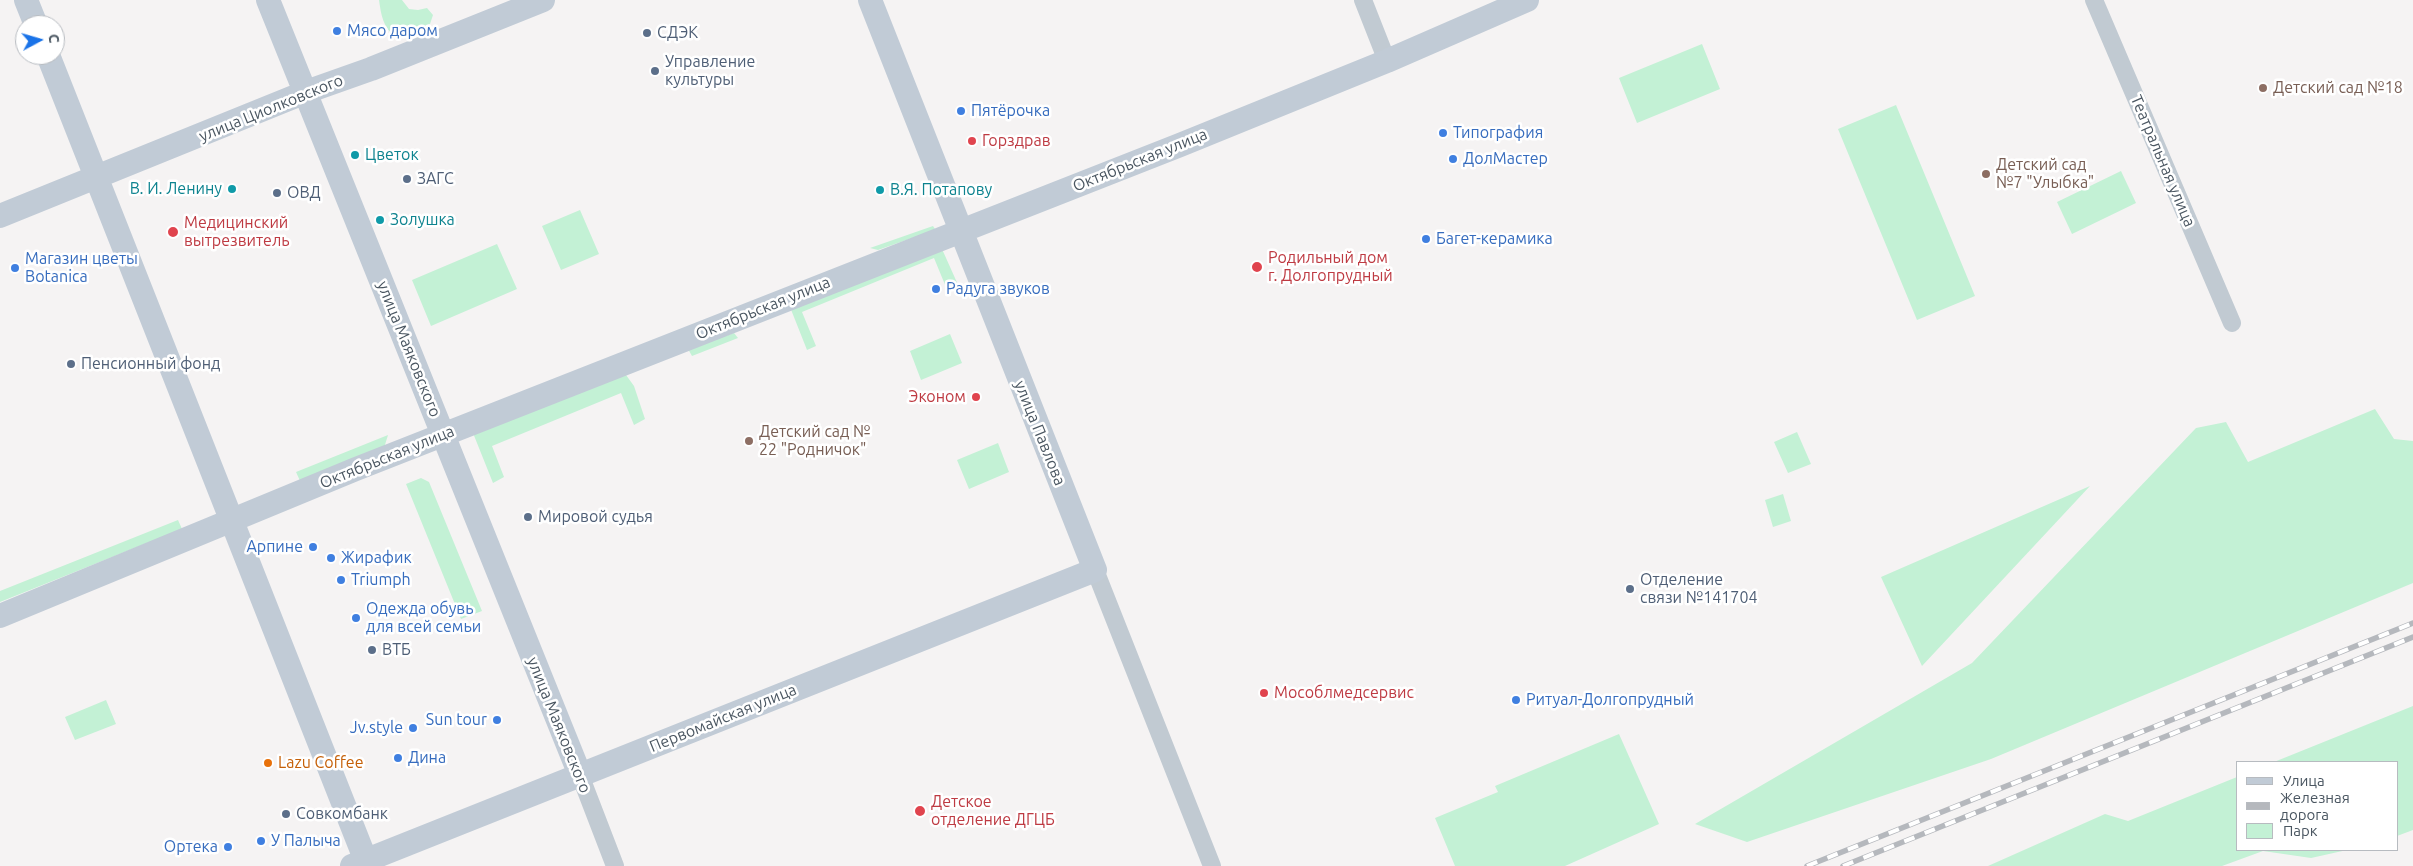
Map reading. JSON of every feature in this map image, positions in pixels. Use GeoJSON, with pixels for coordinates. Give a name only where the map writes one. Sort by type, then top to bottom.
{"type":"FeatureCollection","features":[{"type":"Feature","properties":{"kind":"street"},"geometry":{"type":"LineString","coordinates":[[26,0],[32,15]]}},
{"type":"Feature","properties":{"kind":"street","name":"улица Маяковского"},"geometry":{"type":"LineString","coordinates":[[268,0],[615,866]]}},
{"type":"Feature","properties":{"kind":"street","name":"улица Циолковского"},"geometry":{"type":"LineString","coordinates":[[0,216],[306,92],[371,69],[543,0]]}},
{"type":"Feature","properties":{"kind":"street","name":"улица Павлова"},"geometry":{"type":"LineString","coordinates":[[870,0],[1212,866]]}},
{"type":"Feature","properties":{"kind":"street"},"geometry":{"type":"LineString","coordinates":[[1363,0],[1387,61]]}},
{"type":"Feature","properties":{"kind":"street","name":"Октябрьская улица"},"geometry":{"type":"LineString","coordinates":[[0,616],[443,435],[1387,61],[1527,0]]}},
{"type":"Feature","properties":{"kind":"street","name":"Театральная улица"},"geometry":{"type":"LineString","coordinates":[[2094,0],[2232,323]]}},
{"type":"Feature","properties":{"kind":"street"},"geometry":{"type":"LineString","coordinates":[[52,65],[232,520],[359,863]]}},
{"type":"Feature","properties":{"kind":"street","name":"Первомайская улица"},"geometry":{"type":"LineString","coordinates":[[359,863],[1094,570]]}},
{"type":"Feature","properties":{"kind":"green space"},"geometry":{"type":"Polygon","coordinates":[[[379,0],[402,0],[409,9],[427,8],[433,15],[430,24],[395,36],[385,25],[379,0]]]}},
{"type":"Feature","properties":{"kind":"green space"},"geometry":{"type":"Polygon","coordinates":[[[1702,44],[1720,89],[1637,123],[1619,78],[1702,44]]]}},
{"type":"Feature","properties":{"kind":"green space"},"geometry":{"type":"Polygon","coordinates":[[[1896,105],[1975,296],[1917,320],[1838,129],[1896,105]]]}},
{"type":"Feature","properties":{"kind":"green space"},"geometry":{"type":"Polygon","coordinates":[[[2121,171],[2136,203],[2072,234],[2057,202],[2121,171]]]}},
{"type":"Feature","properties":{"kind":"green space"},"geometry":{"type":"Polygon","coordinates":[[[580,210],[599,254],[561,270],[542,226],[580,210]]]}},
{"type":"Feature","properties":{"kind":"green space"},"geometry":{"type":"Polygon","coordinates":[[[933,226],[935,229],[932,231],[878,250],[870,248],[933,226]]]}},
{"type":"Feature","properties":{"kind":"green space"},"geometry":{"type":"Polygon","coordinates":[[[497,244],[517,289],[431,326],[412,280],[497,244]]]}},
{"type":"Feature","properties":{"kind":"green space"},"geometry":{"type":"Polygon","coordinates":[[[942,249],[959,287],[948,292],[934,258],[802,312],[816,346],[807,350],[790,307],[942,249]]]}},
{"type":"Feature","properties":{"kind":"green space"},"geometry":{"type":"Polygon","coordinates":[[[734,333],[738,338],[692,356],[688,349],[734,333]]]}},
{"type":"Feature","properties":{"kind":"green space"},"geometry":{"type":"Polygon","coordinates":[[[950,334],[962,363],[921,380],[910,351],[950,334]]]}},
{"type":"Feature","properties":{"kind":"green space"},"geometry":{"type":"Polygon","coordinates":[[[626,375],[634,386],[645,419],[634,425],[621,393],[492,446],[504,477],[493,483],[473,433],[626,375]]]}},
{"type":"Feature","properties":{"kind":"green space"},"geometry":{"type":"Polygon","coordinates":[[[2375,409],[2394,439],[2413,441],[2413,583],[1991,759],[1747,842],[1695,824],[1972,663],[2196,428],[2226,422],[2248,462],[2375,409]]]}},
{"type":"Feature","properties":{"kind":"green space"},"geometry":{"type":"Polygon","coordinates":[[[1797,432],[1811,464],[1788,473],[1774,442],[1797,432]]]}},
{"type":"Feature","properties":{"kind":"green space"},"geometry":{"type":"Polygon","coordinates":[[[388,435],[384,448],[301,483],[296,472],[388,435]]]}},
{"type":"Feature","properties":{"kind":"green space"},"geometry":{"type":"Polygon","coordinates":[[[998,443],[1009,472],[969,489],[957,460],[998,443]]]}},
{"type":"Feature","properties":{"kind":"green space"},"geometry":{"type":"Polygon","coordinates":[[[421,478],[429,482],[482,611],[461,619],[406,484],[421,478]]]}},
{"type":"Feature","properties":{"kind":"green space"},"geometry":{"type":"Polygon","coordinates":[[[2090,486],[1922,666],[1881,577],[2090,486]]]}},
{"type":"Feature","properties":{"kind":"green space"},"geometry":{"type":"Polygon","coordinates":[[[1783,494],[1791,521],[1773,527],[1765,500],[1783,494]]]}},
{"type":"Feature","properties":{"kind":"green space"},"geometry":{"type":"Polygon","coordinates":[[[178,520],[182,529],[0,602],[0,591],[178,520]]]}},
{"type":"Feature","properties":{"kind":"green space"},"geometry":{"type":"Polygon","coordinates":[[[106,700],[116,724],[75,740],[65,717],[106,700]]]}},
{"type":"Feature","properties":{"kind":"green space"},"geometry":{"type":"Polygon","coordinates":[[[2413,706],[2413,830],[2398,836],[2398,761],[2276,761],[2413,706]]]}},
{"type":"Feature","properties":{"kind":"green space"},"geometry":{"type":"Polygon","coordinates":[[[1619,734],[1659,824],[1565,866],[1455,866],[1435,818],[1498,792],[1495,786],[1619,734]]]}},
{"type":"Feature","properties":{"kind":"green space"},"geometry":{"type":"Polygon","coordinates":[[[2236,777],[2236,851],[2263,851],[2222,866],[1988,866],[2105,814],[2128,821],[2236,777]]]}},
{"type":"Feature","properties":{"kind":"green space"},"geometry":{"type":"Polygon","coordinates":[[[2263,851],[2342,851],[2311,858],[2263,851]]]}},
{"type":"Feature","properties":{"kind":"railway"},"geometry":{"type":"LineString","coordinates":[[1807,866],[2413,623]]}},
{"type":"Feature","properties":{"kind":"railway"},"geometry":{"type":"LineString","coordinates":[[1843,866],[2413,637]]}},
{"type":"Feature","properties":{"kind":"place","name":"Мясо даром"},"geometry":{"type":"Point","coordinates":[337,31]}},
{"type":"Feature","properties":{"kind":"place","name":"СДЭК"},"geometry":{"type":"Point","coordinates":[647,33]}},
{"type":"Feature","properties":{"kind":"place","name":"Управление культуры"},"geometry":{"type":"Point","coordinates":[655,71]}},
{"type":"Feature","properties":{"kind":"place","name":"Детский сад №18"},"geometry":{"type":"Point","coordinates":[2263,88]}},
{"type":"Feature","properties":{"kind":"place","name":"Пятёрочка"},"geometry":{"type":"Point","coordinates":[961,111]}},
{"type":"Feature","properties":{"kind":"place","name":"Типография"},"geometry":{"type":"Point","coordinates":[1443,133]}},
{"type":"Feature","properties":{"kind":"place","name":"Горздрав"},"geometry":{"type":"Point","coordinates":[972,141]}},
{"type":"Feature","properties":{"kind":"place","name":"Цветок"},"geometry":{"type":"Point","coordinates":[355,155]}},
{"type":"Feature","properties":{"kind":"place","name":"ДолМастер"},"geometry":{"type":"Point","coordinates":[1453,159]}},
{"type":"Feature","properties":{"kind":"place","name":"Детский сад №7 \"Улыбка\""},"geometry":{"type":"Point","coordinates":[1986,174]}},
{"type":"Feature","properties":{"kind":"place","name":"ЗАГС"},"geometry":{"type":"Point","coordinates":[407,179]}},
{"type":"Feature","properties":{"kind":"place","name":"В. И. Ленину"},"geometry":{"type":"Point","coordinates":[232,189]}},
{"type":"Feature","properties":{"kind":"place","name":"В.Я. Потапову"},"geometry":{"type":"Point","coordinates":[880,190]}},
{"type":"Feature","properties":{"kind":"place","name":"ОВД"},"geometry":{"type":"Point","coordinates":[277,193]}},
{"type":"Feature","properties":{"kind":"place","name":"Золушка"},"geometry":{"type":"Point","coordinates":[380,220]}},
{"type":"Feature","properties":{"kind":"place","name":"Медицинский вытрезвитель"},"geometry":{"type":"Point","coordinates":[173,232]}},
{"type":"Feature","properties":{"kind":"place","name":"Багет-керамика"},"geometry":{"type":"Point","coordinates":[1426,239]}},
{"type":"Feature","properties":{"kind":"place","name":"Родильный дом г. Долгопрудный"},"geometry":{"type":"Point","coordinates":[1257,267]}},
{"type":"Feature","properties":{"kind":"place","name":"Магазин цветы Botanica"},"geometry":{"type":"Point","coordinates":[15,268]}},
{"type":"Feature","properties":{"kind":"place","name":"Радуга звуков"},"geometry":{"type":"Point","coordinates":[936,289]}},
{"type":"Feature","properties":{"kind":"place","name":"Пенсионный фонд"},"geometry":{"type":"Point","coordinates":[71,364]}},
{"type":"Feature","properties":{"kind":"place","name":"Эконом"},"geometry":{"type":"Point","coordinates":[976,397]}},
{"type":"Feature","properties":{"kind":"place","name":"Детский сад № 22 \"Родничок\""},"geometry":{"type":"Point","coordinates":[749,441]}},
{"type":"Feature","properties":{"kind":"place","name":"Мировой судья"},"geometry":{"type":"Point","coordinates":[528,517]}},
{"type":"Feature","properties":{"kind":"place","name":"Арпине"},"geometry":{"type":"Point","coordinates":[313,547]}},
{"type":"Feature","properties":{"kind":"place","name":"Жирафик"},"geometry":{"type":"Point","coordinates":[331,558]}},
{"type":"Feature","properties":{"kind":"place","name":"Triumph"},"geometry":{"type":"Point","coordinates":[341,580]}},
{"type":"Feature","properties":{"kind":"place","name":"Отделение связи №141704"},"geometry":{"type":"Point","coordinates":[1630,589]}},
{"type":"Feature","properties":{"kind":"place","name":"Одежда обувь для всей семьи"},"geometry":{"type":"Point","coordinates":[356,618]}},
{"type":"Feature","properties":{"kind":"place","name":"ВТБ"},"geometry":{"type":"Point","coordinates":[372,650]}},
{"type":"Feature","properties":{"kind":"place","name":"Мособлмедсервис"},"geometry":{"type":"Point","coordinates":[1264,693]}},
{"type":"Feature","properties":{"kind":"place","name":"Ритуал-Долгопрудный"},"geometry":{"type":"Point","coordinates":[1516,700]}},
{"type":"Feature","properties":{"kind":"place","name":"Sun tour"},"geometry":{"type":"Point","coordinates":[497,720]}},
{"type":"Feature","properties":{"kind":"place","name":"Jv.style"},"geometry":{"type":"Point","coordinates":[413,728]}},
{"type":"Feature","properties":{"kind":"place","name":"Дина"},"geometry":{"type":"Point","coordinates":[398,758]}},
{"type":"Feature","properties":{"kind":"place","name":"Lazu Coffee"},"geometry":{"type":"Point","coordinates":[268,763]}},
{"type":"Feature","properties":{"kind":"place","name":"Детское отделение ДГЦБ"},"geometry":{"type":"Point","coordinates":[920,811]}},
{"type":"Feature","properties":{"kind":"place","name":"Совкомбанк"},"geometry":{"type":"Point","coordinates":[286,814]}},
{"type":"Feature","properties":{"kind":"place","name":"У Палыча"},"geometry":{"type":"Point","coordinates":[261,841]}},
{"type":"Feature","properties":{"kind":"place","name":"Ортека"},"geometry":{"type":"Point","coordinates":[228,847]}}]}
